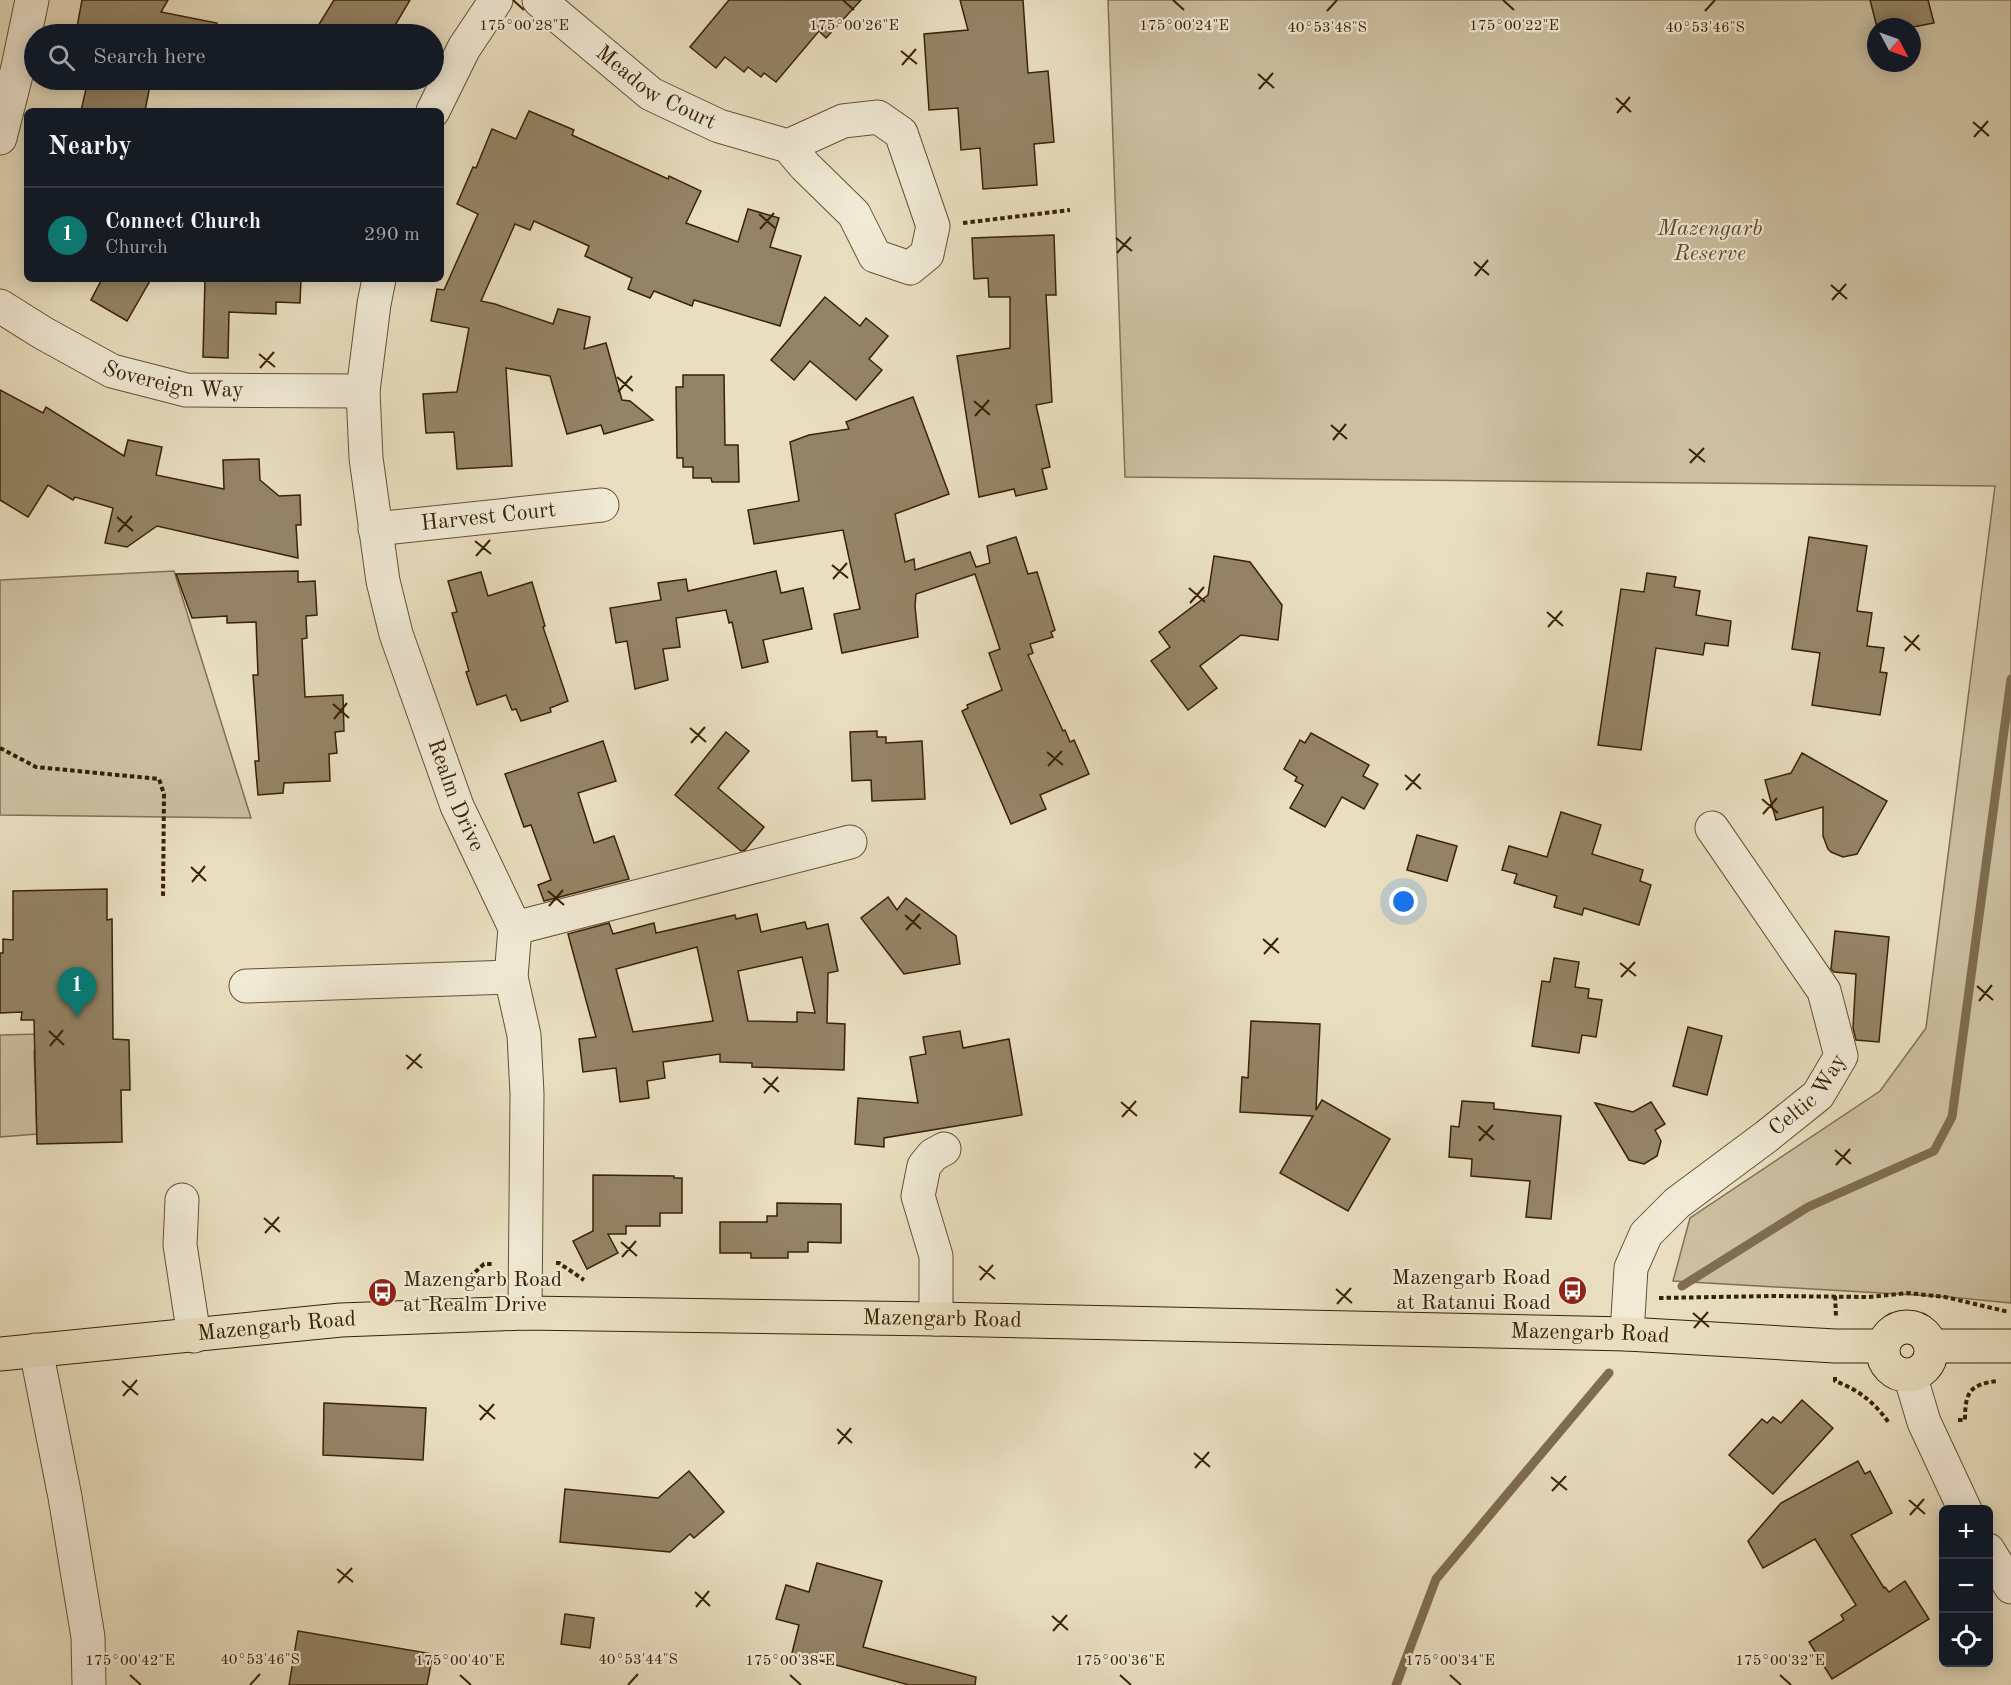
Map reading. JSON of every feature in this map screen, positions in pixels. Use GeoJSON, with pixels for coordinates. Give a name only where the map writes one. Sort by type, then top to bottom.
{"type":"FeatureCollection","features":[{"type":"Feature","properties":{"kind":"main road","name":"Mazengarb Road"},"geometry":{"type":"LineString","coordinates":[[0,1354],[341,1320],[525,1313],[936,1319],[1628,1334],[1835,1346],[1883,1346]]}},
{"type":"Feature","properties":{"kind":"main road"},"geometry":{"type":"LineString","coordinates":[[1907,1326],[1923,1332],[1931,1346],[1931,1354],[1923,1369],[1910,1375],[1895,1372],[1889,1367],[1885,1361],[1883,1346],[1892,1332],[1907,1326]]}},
{"type":"Feature","properties":{"kind":"main road"},"geometry":{"type":"LineString","coordinates":[[1931,1346],[2011,1346]]}},
{"type":"Feature","properties":{"kind":"street"},"geometry":{"type":"LineString","coordinates":[[27,24],[32,0]]}},
{"type":"Feature","properties":{"kind":"street"},"geometry":{"type":"LineString","coordinates":[[444,89],[464,48],[496,0]]}},
{"type":"Feature","properties":{"kind":"street","name":"Meadow Court"},"geometry":{"type":"LineString","coordinates":[[539,0],[651,94],[719,126],[788,146],[854,214],[875,256],[910,268],[927,254],[933,226]]}},
{"type":"Feature","properties":{"kind":"street"},"geometry":{"type":"LineString","coordinates":[[0,138],[24,38]]}},
{"type":"Feature","properties":{"kind":"street"},"geometry":{"type":"LineString","coordinates":[[434,108],[443,90]]}},
{"type":"Feature","properties":{"kind":"street"},"geometry":{"type":"LineString","coordinates":[[788,146],[843,122],[878,117],[901,133],[933,226]]}},
{"type":"Feature","properties":{"kind":"street","name":"Realm Drive"},"geometry":{"type":"LineString","coordinates":[[379,282],[374,304],[363,391],[366,458],[383,581],[396,634],[457,806],[514,928],[511,977],[524,1035],[528,1094],[525,1313]]}},
{"type":"Feature","properties":{"kind":"street","name":"Sovereign Way"},"geometry":{"type":"LineString","coordinates":[[0,306],[112,371],[186,390],[363,391]]}},
{"type":"Feature","properties":{"kind":"street","name":"Harvest Court"},"geometry":{"type":"LineString","coordinates":[[375,529],[602,505]]}},
{"type":"Feature","properties":{"kind":"street","name":"Celtic Way"},"geometry":{"type":"LineString","coordinates":[[1628,1334],[1631,1268],[1646,1234],[1677,1203],[1818,1095],[1841,1056],[1824,991],[1712,828]]}},
{"type":"Feature","properties":{"kind":"street"},"geometry":{"type":"LineString","coordinates":[[514,928],[850,842]]}},
{"type":"Feature","properties":{"kind":"street"},"geometry":{"type":"LineString","coordinates":[[246,986],[511,977]]}},
{"type":"Feature","properties":{"kind":"street"},"geometry":{"type":"LineString","coordinates":[[936,1319],[936,1256],[918,1196],[924,1166],[933,1155],[944,1149]]}},
{"type":"Feature","properties":{"kind":"street"},"geometry":{"type":"LineString","coordinates":[[182,1200],[180,1245],[194,1336]]}},
{"type":"Feature","properties":{"kind":"street"},"geometry":{"type":"LineString","coordinates":[[36,1350],[65,1497],[86,1625],[89,1685]]}},
{"type":"Feature","properties":{"kind":"street"},"geometry":{"type":"LineString","coordinates":[[1910,1375],[1924,1422],[1963,1505]]}},
{"type":"Feature","properties":{"kind":"street"},"geometry":{"type":"LineString","coordinates":[[1993,1557],[2011,1587]]}},
{"type":"Feature","properties":{"kind":"path"},"geometry":{"type":"LineString","coordinates":[[933,226],[1070,210]]}},
{"type":"Feature","properties":{"kind":"path"},"geometry":{"type":"LineString","coordinates":[[0,748],[36,768],[159,779],[164,794],[163,896]]}},
{"type":"Feature","properties":{"kind":"path"},"geometry":{"type":"LineString","coordinates":[[1835,1296],[1836,1318]]}},
{"type":"Feature","properties":{"kind":"path"},"geometry":{"type":"LineString","coordinates":[[1835,1377],[1835,1381],[1858,1391],[1869,1400],[1890,1425],[1896,1424]]}},
{"type":"Feature","properties":{"kind":"path"},"geometry":{"type":"LineString","coordinates":[[1965,1420],[1967,1397],[1971,1389],[1983,1382],[2004,1381]]}},
{"type":"Feature","properties":{"kind":"green space","name":"Mazengarb Reserve"},"geometry":{"type":"Polygon","coordinates":[[[1108,0],[2011,0],[2011,1303],[1949,1297],[1673,1281],[1690,1218],[1880,1091],[1926,1028],[1995,486],[1125,477],[1108,0]]]}},
{"type":"Feature","properties":{"kind":"green space"},"geometry":{"type":"Polygon","coordinates":[[[174,571],[251,818],[0,815],[0,580],[174,571]]]}},
{"type":"Feature","properties":{"kind":"green space"},"geometry":{"type":"Polygon","coordinates":[[[41,1034],[34,1051],[37,1134],[0,1137],[0,1035],[41,1034]]]}},
{"type":"Feature","properties":{"kind":"building"},"geometry":{"type":"Polygon","coordinates":[[[82,0],[168,0],[161,12],[217,23],[217,24],[78,24],[82,0]]]}},
{"type":"Feature","properties":{"kind":"building"},"geometry":{"type":"Polygon","coordinates":[[[334,0],[410,0],[396,24],[319,24],[334,0]]]}},
{"type":"Feature","properties":{"kind":"building"},"geometry":{"type":"Polygon","coordinates":[[[729,0],[861,0],[826,38],[819,31],[776,82],[764,73],[761,77],[748,67],[744,72],[725,57],[716,68],[690,47],[729,0]]]}},
{"type":"Feature","properties":{"kind":"building"},"geometry":{"type":"Polygon","coordinates":[[[960,0],[1023,0],[1028,73],[1048,71],[1054,142],[1034,144],[1037,185],[983,189],[980,148],[961,150],[958,108],[929,110],[924,34],[968,30],[960,0]]]}},
{"type":"Feature","properties":{"kind":"building"},"geometry":{"type":"Polygon","coordinates":[[[1870,0],[1928,0],[1934,23],[1921,25],[1921,18],[1875,18],[1870,0]]]}},
{"type":"Feature","properties":{"kind":"building"},"geometry":{"type":"Polygon","coordinates":[[[86,90],[149,90],[146,108],[82,108],[86,90]]]}},
{"type":"Feature","properties":{"kind":"building"},"geometry":{"type":"Polygon","coordinates":[[[529,111],[574,130],[572,135],[668,179],[669,176],[701,191],[686,223],[738,242],[748,209],[779,218],[770,247],[801,256],[780,326],[694,300],[692,306],[654,291],[650,298],[628,289],[632,278],[585,256],[589,246],[534,221],[530,230],[515,224],[481,301],[553,324],[558,309],[590,317],[584,349],[606,343],[622,400],[630,401],[653,420],[604,434],[601,425],[567,434],[550,376],[506,368],[512,466],[457,469],[454,432],[426,433],[423,394],[457,392],[469,328],[431,321],[437,289],[444,290],[478,214],[457,204],[473,167],[476,168],[492,129],[516,139],[529,111]]]}},
{"type":"Feature","properties":{"kind":"building"},"geometry":{"type":"Polygon","coordinates":[[[1054,235],[1056,295],[1046,295],[1052,402],[1036,405],[1050,467],[1042,469],[1047,489],[1016,496],[1014,489],[979,497],[957,356],[1010,348],[1010,297],[989,297],[988,278],[974,279],[972,238],[1054,235]]]}},
{"type":"Feature","properties":{"kind":"building"},"geometry":{"type":"Polygon","coordinates":[[[100,282],[149,282],[127,321],[91,300],[100,282]]]}},
{"type":"Feature","properties":{"kind":"building"},"geometry":{"type":"Polygon","coordinates":[[[205,282],[301,282],[300,303],[276,302],[276,314],[229,312],[228,358],[203,357],[205,282]]]}},
{"type":"Feature","properties":{"kind":"building"},"geometry":{"type":"Polygon","coordinates":[[[825,297],[860,326],[866,318],[888,336],[869,359],[882,370],[856,400],[810,361],[794,380],[771,360],[825,297]]]}},
{"type":"Feature","properties":{"kind":"building"},"geometry":{"type":"Polygon","coordinates":[[[683,375],[724,375],[725,445],[738,445],[739,482],[712,482],[711,478],[693,478],[693,467],[683,467],[683,458],[677,458],[676,387],[683,387],[683,375]]]}},
{"type":"Feature","properties":{"kind":"building"},"geometry":{"type":"Polygon","coordinates":[[[0,390],[43,413],[46,407],[124,456],[128,440],[162,447],[156,475],[224,489],[223,460],[259,459],[260,480],[279,496],[300,495],[301,525],[296,525],[298,558],[157,526],[127,547],[105,543],[113,508],[75,497],[73,500],[48,485],[28,517],[0,500],[0,390]]]}},
{"type":"Feature","properties":{"kind":"building"},"geometry":{"type":"Polygon","coordinates":[[[913,397],[949,494],[895,514],[905,562],[914,559],[915,570],[970,552],[976,567],[990,563],[987,546],[1016,537],[1028,574],[1037,572],[1055,630],[1051,632],[1053,637],[1030,644],[1033,653],[1028,655],[1063,731],[1065,730],[1070,742],[1074,740],[1089,774],[1040,795],[1046,809],[1011,824],[962,711],[968,708],[967,705],[1002,690],[989,653],[1000,649],[975,574],[916,594],[918,637],[842,653],[834,614],[860,609],[843,530],[754,544],[748,510],[799,501],[790,442],[809,435],[849,429],[846,422],[913,397]]]}},
{"type":"Feature","properties":{"kind":"building"},"geometry":{"type":"Polygon","coordinates":[[[1809,537],[1867,546],[1857,611],[1872,613],[1867,646],[1884,648],[1880,672],[1887,673],[1880,715],[1812,705],[1820,653],[1792,649],[1809,537]]]}},
{"type":"Feature","properties":{"kind":"building"},"geometry":{"type":"Polygon","coordinates":[[[1214,556],[1250,562],[1282,605],[1278,640],[1241,635],[1200,666],[1217,688],[1188,710],[1151,661],[1170,647],[1159,632],[1208,595],[1214,556]]]}},
{"type":"Feature","properties":{"kind":"building"},"geometry":{"type":"Polygon","coordinates":[[[298,571],[298,582],[315,581],[317,615],[306,616],[307,638],[302,639],[305,697],[343,695],[344,731],[335,732],[337,753],[329,754],[330,781],[284,783],[283,793],[258,795],[255,761],[259,761],[253,675],[258,675],[256,622],[227,623],[227,616],[192,618],[176,574],[298,571]]]}},
{"type":"Feature","properties":{"kind":"building"},"geometry":{"type":"Polygon","coordinates":[[[776,571],[781,593],[803,588],[812,629],[763,640],[768,662],[742,668],[732,622],[729,623],[726,610],[676,618],[680,647],[663,649],[668,680],[635,689],[627,641],[616,643],[610,608],[661,600],[658,583],[686,579],[688,591],[776,571]]]}},
{"type":"Feature","properties":{"kind":"building"},"geometry":{"type":"Polygon","coordinates":[[[481,572],[488,596],[532,582],[545,626],[543,627],[568,701],[550,708],[551,712],[521,721],[516,709],[512,710],[506,695],[477,705],[466,672],[469,671],[452,613],[457,612],[448,581],[481,572]]]}},
{"type":"Feature","properties":{"kind":"building"},"geometry":{"type":"Polygon","coordinates":[[[1647,573],[1676,577],[1674,587],[1700,591],[1696,615],[1731,621],[1728,646],[1705,643],[1703,655],[1656,648],[1641,750],[1598,745],[1621,589],[1644,592],[1647,573]]]}},
{"type":"Feature","properties":{"kind":"building"},"geometry":{"type":"Polygon","coordinates":[[[877,731],[877,737],[886,737],[886,743],[922,741],[925,799],[872,801],[871,780],[852,781],[850,732],[877,731]]]}},
{"type":"Feature","properties":{"kind":"building"},"geometry":{"type":"Polygon","coordinates":[[[726,732],[749,751],[718,788],[764,827],[745,850],[741,851],[675,795],[726,732]]]}},
{"type":"Feature","properties":{"kind":"building"},"geometry":{"type":"Polygon","coordinates":[[[1311,733],[1369,765],[1363,776],[1378,784],[1364,809],[1342,797],[1325,827],[1290,808],[1303,785],[1295,781],[1297,777],[1284,769],[1300,740],[1305,743],[1311,733]]]}},
{"type":"Feature","properties":{"kind":"building"},"geometry":{"type":"Polygon","coordinates":[[[603,741],[616,781],[578,793],[594,843],[614,836],[629,879],[544,901],[538,885],[551,880],[531,825],[524,827],[505,774],[603,741]]]}},
{"type":"Feature","properties":{"kind":"building"},"geometry":{"type":"Polygon","coordinates":[[[1802,753],[1887,801],[1857,854],[1843,857],[1828,849],[1823,836],[1823,807],[1776,820],[1765,780],[1791,773],[1802,753]]]}},
{"type":"Feature","properties":{"kind":"building"},"geometry":{"type":"Polygon","coordinates":[[[1561,812],[1601,825],[1592,854],[1643,870],[1640,881],[1651,885],[1639,925],[1584,908],[1582,915],[1554,907],[1557,896],[1514,883],[1517,874],[1502,870],[1509,846],[1547,857],[1561,812]]]}},
{"type":"Feature","properties":{"kind":"building"},"geometry":{"type":"Polygon","coordinates":[[[1417,835],[1457,846],[1447,881],[1407,870],[1417,835]]]}},
{"type":"Feature","properties":{"kind":"building"},"geometry":{"type":"Polygon","coordinates":[[[107,889],[107,920],[112,919],[113,1039],[129,1040],[130,1090],[121,1090],[122,1142],[37,1144],[34,1020],[21,1020],[22,1012],[0,1013],[0,953],[3,953],[3,939],[13,940],[13,891],[107,889]]]}},
{"type":"Feature","properties":{"kind":"building"},"geometry":{"type":"Polygon","coordinates":[[[888,897],[897,910],[906,898],[956,936],[960,964],[904,974],[861,918],[888,897]]]}},
{"type":"Feature","properties":{"kind":"building"},"geometry":{"type":"Polygon","coordinates":[[[757,914],[761,932],[805,922],[807,929],[828,924],[838,971],[828,973],[827,1023],[845,1024],[844,1070],[752,1067],[752,1063],[720,1062],[720,1054],[663,1062],[665,1078],[647,1081],[649,1098],[620,1102],[616,1068],[583,1072],[579,1039],[596,1037],[568,934],[609,923],[613,934],[654,923],[656,933],[735,915],[736,919],[757,914]],[[697,947],[616,969],[633,1032],[713,1021],[697,947]],[[802,957],[738,971],[748,1021],[797,1022],[797,1012],[815,1013],[802,957]]]}},
{"type":"Feature","properties":{"kind":"building"},"geometry":{"type":"Polygon","coordinates":[[[1835,931],[1889,937],[1879,1042],[1856,1040],[1853,1028],[1856,974],[1834,972],[1831,969],[1835,931]]]}},
{"type":"Feature","properties":{"kind":"building"},"geometry":{"type":"Polygon","coordinates":[[[1554,958],[1579,962],[1575,987],[1589,989],[1588,998],[1602,1000],[1596,1037],[1582,1035],[1579,1053],[1532,1046],[1542,981],[1550,982],[1554,958]]]}},
{"type":"Feature","properties":{"kind":"building"},"geometry":{"type":"Polygon","coordinates":[[[1251,1021],[1320,1024],[1316,1110],[1322,1100],[1390,1139],[1348,1211],[1280,1173],[1313,1116],[1240,1112],[1242,1077],[1248,1078],[1251,1021]]]}},
{"type":"Feature","properties":{"kind":"building"},"geometry":{"type":"Polygon","coordinates":[[[1688,1027],[1722,1036],[1707,1095],[1673,1086],[1688,1027]]]}},
{"type":"Feature","properties":{"kind":"building"},"geometry":{"type":"Polygon","coordinates":[[[960,1031],[963,1048],[1009,1039],[1022,1115],[884,1138],[884,1147],[855,1144],[858,1098],[918,1103],[910,1057],[926,1054],[923,1037],[960,1031]]]}},
{"type":"Feature","properties":{"kind":"building"},"geometry":{"type":"Polygon","coordinates":[[[1462,1101],[1494,1103],[1494,1109],[1561,1116],[1551,1219],[1526,1217],[1530,1181],[1471,1176],[1472,1159],[1449,1157],[1451,1126],[1459,1127],[1462,1101]]]}},
{"type":"Feature","properties":{"kind":"building"},"geometry":{"type":"Polygon","coordinates":[[[1651,1102],[1665,1124],[1655,1130],[1661,1141],[1657,1156],[1644,1164],[1629,1160],[1595,1103],[1633,1112],[1651,1102]]]}},
{"type":"Feature","properties":{"kind":"building"},"geometry":{"type":"Polygon","coordinates":[[[593,1175],[682,1178],[682,1213],[660,1213],[660,1226],[626,1226],[626,1234],[608,1234],[618,1253],[587,1269],[573,1241],[593,1231],[593,1175]]]}},
{"type":"Feature","properties":{"kind":"building"},"geometry":{"type":"Polygon","coordinates":[[[777,1203],[841,1204],[841,1243],[808,1242],[808,1252],[788,1252],[788,1258],[751,1258],[751,1253],[720,1253],[720,1222],[767,1222],[767,1216],[777,1216],[777,1203]]]}},
{"type":"Feature","properties":{"kind":"building"},"geometry":{"type":"Polygon","coordinates":[[[1802,1400],[1833,1428],[1773,1494],[1729,1455],[1762,1419],[1767,1423],[1773,1417],[1781,1423],[1802,1400]]]}},
{"type":"Feature","properties":{"kind":"building"},"geometry":{"type":"Polygon","coordinates":[[[324,1403],[426,1408],[423,1460],[323,1455],[324,1403]]]}},
{"type":"Feature","properties":{"kind":"building"},"geometry":{"type":"Polygon","coordinates":[[[1858,1461],[1865,1474],[1870,1471],[1892,1513],[1851,1535],[1884,1588],[1889,1592],[1905,1581],[1929,1619],[1832,1679],[1809,1642],[1844,1620],[1841,1615],[1856,1605],[1815,1539],[1763,1568],[1748,1541],[1781,1503],[1858,1461]]]}},
{"type":"Feature","properties":{"kind":"building"},"geometry":{"type":"Polygon","coordinates":[[[689,1471],[724,1512],[694,1538],[690,1534],[670,1552],[560,1542],[565,1489],[658,1498],[689,1471]]]}},
{"type":"Feature","properties":{"kind":"building"},"geometry":{"type":"Polygon","coordinates":[[[817,1563],[882,1581],[863,1647],[976,1677],[975,1685],[909,1685],[792,1653],[799,1625],[776,1619],[786,1585],[809,1592],[817,1563]]]}},
{"type":"Feature","properties":{"kind":"building"},"geometry":{"type":"Polygon","coordinates":[[[565,1614],[594,1618],[590,1648],[561,1644],[565,1614]]]}},
{"type":"Feature","properties":{"kind":"building"},"geometry":{"type":"Polygon","coordinates":[[[298,1631],[433,1654],[427,1685],[289,1685],[298,1631]]]}},
{"type":"Feature","properties":{"kind":"waterway"},"geometry":{"type":"LineString","coordinates":[[1682,1286],[1808,1207],[1934,1151],[1952,1117],[2011,679]]}},
{"type":"Feature","properties":{"kind":"waterway"},"geometry":{"type":"LineString","coordinates":[[1396,1685],[1436,1579],[1609,1373]]}},
{"type":"Feature","properties":{"kind":"place","name":"Connect Church"},"geometry":{"type":"Point","coordinates":[77,1017]}},
{"type":"Feature","properties":{"kind":"place","name":"Mazengarb Road at Ratanui Road"},"geometry":{"type":"Point","coordinates":[1572,1291]}},
{"type":"Feature","properties":{"kind":"place","name":"Mazengarb Road at Realm Drive"},"geometry":{"type":"Point","coordinates":[382,1293]}}]}
